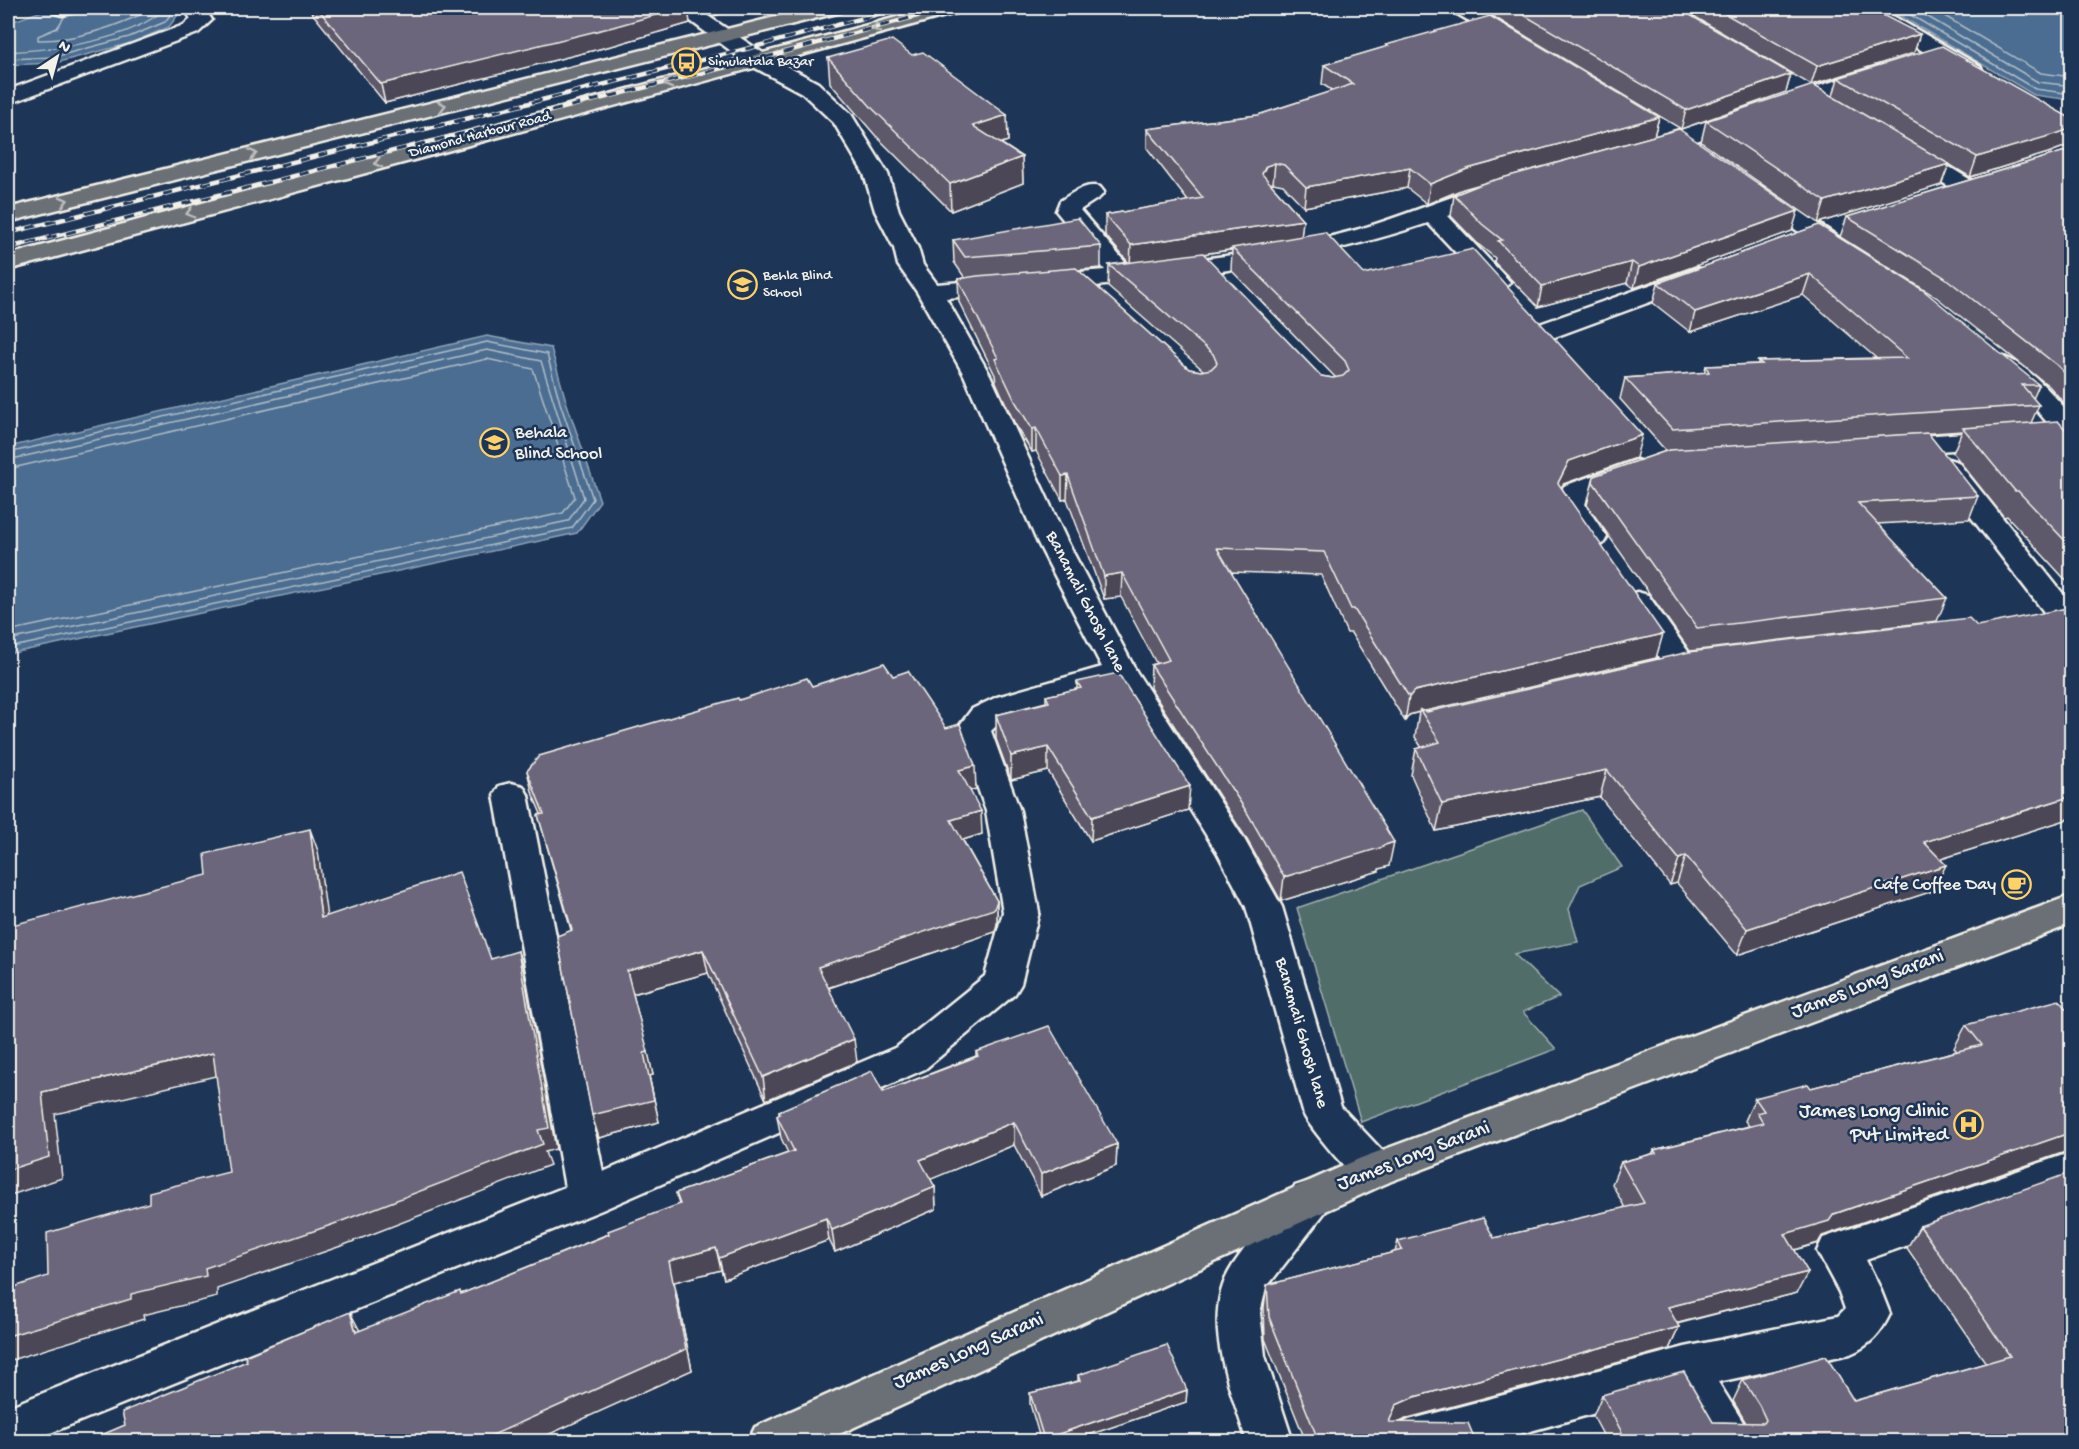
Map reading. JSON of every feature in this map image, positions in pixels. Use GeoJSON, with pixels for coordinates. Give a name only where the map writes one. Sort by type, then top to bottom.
{"type":"FeatureCollection","features":[{"type":"Feature","properties":{"kind":"main road"},"geometry":{"type":"LineString","coordinates":[[8,215],[834,8]]}},
{"type":"Feature","properties":{"kind":"main road","name":"Diamond Harbour Road"},"geometry":{"type":"LineString","coordinates":[[8,262],[953,8]]}},
{"type":"Feature","properties":{"kind":"main road","name":"James Long Sarani"},"geometry":{"type":"LineString","coordinates":[[771,1442],[1375,1170],[2072,909]]}},
{"type":"Feature","properties":{"kind":"street"},"geometry":{"type":"LineString","coordinates":[[8,97],[191,29],[202,20],[194,8]]}},
{"type":"Feature","properties":{"kind":"street","name":"Banamali Ghosh lane"},"geometry":{"type":"LineString","coordinates":[[683,8],[758,60],[810,88],[843,119],[876,174],[886,211],[906,248],[911,264],[930,292],[977,375],[1052,541],[1121,673],[1232,848],[1264,908],[1324,1115],[1375,1170]]}},
{"type":"Feature","properties":{"kind":"street"},"geometry":{"type":"LineString","coordinates":[[1461,8],[1542,56]]}},
{"type":"Feature","properties":{"kind":"street"},"geometry":{"type":"LineString","coordinates":[[1865,8],[1992,83]]}},
{"type":"Feature","properties":{"kind":"street"},"geometry":{"type":"LineString","coordinates":[[1627,153],[1689,146],[1801,88],[1904,65],[1943,53]]}},
{"type":"Feature","properties":{"kind":"street"},"geometry":{"type":"LineString","coordinates":[[1801,88],[1840,111]]}},
{"type":"Feature","properties":{"kind":"street"},"geometry":{"type":"LineString","coordinates":[[1650,122],[1689,146]]}},
{"type":"Feature","properties":{"kind":"street"},"geometry":{"type":"LineString","coordinates":[[1889,140],[1966,187]]}},
{"type":"Feature","properties":{"kind":"street"},"geometry":{"type":"LineString","coordinates":[[1738,179],[1804,238],[1866,266]]}},
{"type":"Feature","properties":{"kind":"street"},"geometry":{"type":"LineString","coordinates":[[1934,197],[1989,180]]}},
{"type":"Feature","properties":{"kind":"street"},"geometry":{"type":"LineString","coordinates":[[930,292],[1082,280],[1208,266],[1323,245],[1432,213],[1472,196],[1521,184]]}},
{"type":"Feature","properties":{"kind":"street"},"geometry":{"type":"LineString","coordinates":[[1092,192],[1076,199],[1068,206],[1068,211],[1122,274]]}},
{"type":"Feature","properties":{"kind":"street"},"geometry":{"type":"LineString","coordinates":[[1432,213],[1535,324],[1717,269]]}},
{"type":"Feature","properties":{"kind":"street"},"geometry":{"type":"LineString","coordinates":[[1302,222],[1323,245]]}},
{"type":"Feature","properties":{"kind":"street"},"geometry":{"type":"LineString","coordinates":[[1804,238],[1848,224]]}},
{"type":"Feature","properties":{"kind":"street"},"geometry":{"type":"LineString","coordinates":[[1208,266],[1233,291]]}},
{"type":"Feature","properties":{"kind":"street"},"geometry":{"type":"LineString","coordinates":[[1082,280],[1107,302]]}},
{"type":"Feature","properties":{"kind":"street"},"geometry":{"type":"LineString","coordinates":[[1982,349],[2038,393],[2071,434]]}},
{"type":"Feature","properties":{"kind":"street"},"geometry":{"type":"LineString","coordinates":[[1870,447],[2071,434]]}},
{"type":"Feature","properties":{"kind":"street"},"geometry":{"type":"LineString","coordinates":[[1928,443],[2068,618]]}},
{"type":"Feature","properties":{"kind":"street"},"geometry":{"type":"LineString","coordinates":[[1625,678],[1693,663],[1615,571],[1569,505],[1574,492],[1658,462],[1642,444]]}},
{"type":"Feature","properties":{"kind":"street"},"geometry":{"type":"LineString","coordinates":[[2030,622],[2068,618]]}},
{"type":"Feature","properties":{"kind":"street"},"geometry":{"type":"LineString","coordinates":[[8,1428],[587,1197],[911,1058],[1002,984],[1021,912],[1003,811],[974,729],[984,717],[1009,705],[1121,673]]}},
{"type":"Feature","properties":{"kind":"street"},"geometry":{"type":"LineString","coordinates":[[511,795],[587,1197]]}},
{"type":"Feature","properties":{"kind":"street"},"geometry":{"type":"LineString","coordinates":[[1408,1442],[1685,1368],[1850,1334],[1868,1314],[1858,1286],[1838,1251],[2072,1169]]}},
{"type":"Feature","properties":{"kind":"street"},"geometry":{"type":"LineString","coordinates":[[1270,1442],[1243,1356],[1238,1313],[1247,1280],[1310,1199]]}},
{"type":"Feature","properties":{"kind":"street"},"geometry":{"type":"LineString","coordinates":[[1685,1368],[1730,1442]]}},
{"type":"Feature","properties":{"kind":"green space"},"geometry":{"type":"Polygon","coordinates":[[[1582,810],[1622,867],[1580,885],[1569,909],[1578,942],[1514,954],[1559,997],[1523,1012],[1556,1049],[1361,1122],[1297,908],[1582,810]]]}},
{"type":"Feature","properties":{"kind":"water"},"geometry":{"type":"Polygon","coordinates":[[[50,8],[183,8],[169,27],[131,43],[55,63],[8,65],[8,23],[50,8]]]}},
{"type":"Feature","properties":{"kind":"water"},"geometry":{"type":"Polygon","coordinates":[[[1887,8],[2071,8],[2071,100],[2034,95],[1887,8]]]}},
{"type":"Feature","properties":{"kind":"water"},"geometry":{"type":"Polygon","coordinates":[[[487,336],[551,348],[566,401],[600,501],[577,533],[8,654],[8,447],[487,336]]]}},
{"type":"Feature","properties":{"kind":"building"},"geometry":{"type":"Polygon","coordinates":[[[317,8],[680,8],[613,27],[381,84],[317,8]]]}},
{"type":"Feature","properties":{"kind":"building"},"geometry":{"type":"Polygon","coordinates":[[[1512,8],[1678,8],[1791,74],[1686,110],[1512,8]]]}},
{"type":"Feature","properties":{"kind":"building"},"geometry":{"type":"Polygon","coordinates":[[[1715,8],[1869,8],[1920,34],[1817,66],[1715,8]]]}},
{"type":"Feature","properties":{"kind":"building"},"geometry":{"type":"Polygon","coordinates":[[[1490,16],[1659,117],[1467,169],[1430,184],[1410,168],[1306,187],[1284,165],[1275,163],[1266,166],[1262,174],[1303,220],[1131,245],[1105,215],[1203,198],[1147,129],[1258,115],[1353,84],[1324,65],[1490,16]]]}},
{"type":"Feature","properties":{"kind":"building"},"geometry":{"type":"Polygon","coordinates":[[[892,40],[912,55],[923,52],[1007,115],[973,126],[1022,157],[950,184],[873,109],[828,58],[892,40]]]}},
{"type":"Feature","properties":{"kind":"building"},"geometry":{"type":"Polygon","coordinates":[[[1942,46],[2072,119],[2072,128],[1977,157],[1838,78],[1942,46]]]}},
{"type":"Feature","properties":{"kind":"building"},"geometry":{"type":"Polygon","coordinates":[[[1813,85],[1949,164],[1825,201],[1706,121],[1813,85]]]}},
{"type":"Feature","properties":{"kind":"building"},"geometry":{"type":"Polygon","coordinates":[[[1679,129],[1798,211],[1639,267],[1632,262],[1542,286],[1498,241],[1502,240],[1482,224],[1454,195],[1484,183],[1679,129]]]}},
{"type":"Feature","properties":{"kind":"building"},"geometry":{"type":"Polygon","coordinates":[[[2072,149],[2072,381],[2058,366],[1944,277],[1847,217],[2072,149]]]}},
{"type":"Feature","properties":{"kind":"building"},"geometry":{"type":"Polygon","coordinates":[[[1078,218],[1101,246],[965,257],[953,240],[1078,218]]]}},
{"type":"Feature","properties":{"kind":"building"},"geometry":{"type":"Polygon","coordinates":[[[1819,225],[1923,290],[2039,385],[2022,385],[2039,405],[1672,429],[1625,378],[1709,372],[1706,366],[1762,364],[1758,361],[1907,358],[1810,274],[1695,312],[1658,283],[1819,225]]]}},
{"type":"Feature","properties":{"kind":"building"},"geometry":{"type":"Polygon","coordinates":[[[1325,232],[1364,274],[1473,249],[1642,435],[1569,461],[1558,483],[1663,634],[1414,691],[1409,697],[1354,609],[1351,609],[1324,552],[1217,548],[1394,842],[1284,877],[1248,814],[1151,665],[1169,660],[1122,573],[1104,576],[1068,475],[1062,476],[1036,428],[1032,429],[1015,401],[995,359],[998,358],[958,279],[1076,268],[1189,369],[1201,371],[1211,369],[1217,363],[1213,354],[1109,265],[1203,253],[1321,376],[1333,378],[1343,376],[1349,370],[1345,361],[1232,248],[1325,232]]]}},
{"type":"Feature","properties":{"kind":"building"},"geometry":{"type":"Polygon","coordinates":[[[2058,421],[2072,437],[2072,548],[2018,491],[2015,491],[1963,428],[2058,421]]]}},
{"type":"Feature","properties":{"kind":"building"},"geometry":{"type":"Polygon","coordinates":[[[1928,433],[1978,496],[1858,503],[1947,598],[1697,628],[1593,482],[1594,476],[1669,450],[1928,433]]]}},
{"type":"Feature","properties":{"kind":"building"},"geometry":{"type":"Polygon","coordinates":[[[2072,607],[2072,796],[1924,842],[1946,865],[1747,929],[1686,856],[1679,859],[1607,770],[1442,804],[1416,749],[1440,742],[1420,710],[1427,712],[1689,652],[1969,618],[1977,626],[2072,607]]]}},
{"type":"Feature","properties":{"kind":"building"},"geometry":{"type":"Polygon","coordinates":[[[884,663],[893,676],[908,671],[946,728],[960,724],[975,766],[959,770],[981,811],[951,820],[997,901],[994,909],[818,967],[854,1039],[763,1077],[703,950],[627,971],[648,1052],[644,1053],[654,1100],[592,1115],[557,936],[572,930],[538,815],[544,814],[527,771],[539,756],[738,698],[739,700],[807,678],[812,686],[884,663]]]}},
{"type":"Feature","properties":{"kind":"building"},"geometry":{"type":"Polygon","coordinates":[[[1118,673],[1190,786],[1092,817],[1048,747],[1011,756],[996,715],[1049,702],[1046,696],[1081,688],[1077,682],[1118,673]]]}},
{"type":"Feature","properties":{"kind":"building"},"geometry":{"type":"Polygon","coordinates":[[[310,829],[321,918],[459,872],[491,959],[518,951],[549,1128],[538,1130],[543,1144],[334,1224],[205,1268],[206,1276],[131,1294],[131,1299],[8,1336],[8,1289],[48,1276],[47,1233],[149,1203],[149,1192],[229,1172],[213,1053],[42,1092],[49,1157],[8,1170],[8,926],[207,875],[205,854],[310,829]]]}},
{"type":"Feature","properties":{"kind":"building"},"geometry":{"type":"Polygon","coordinates":[[[2059,1000],[2066,1009],[2072,1007],[2072,1132],[1834,1214],[1829,1221],[1785,1234],[1808,1272],[1668,1307],[1679,1327],[1414,1397],[1396,1405],[1389,1422],[1468,1423],[1476,1442],[1319,1442],[1269,1317],[1267,1285],[1402,1250],[1398,1241],[1483,1218],[1494,1238],[1644,1203],[1621,1162],[1656,1153],[1654,1150],[1763,1123],[1757,1113],[1764,1111],[1755,1098],[1808,1084],[1811,1088],[1982,1045],[1966,1025],[2059,1000]]]}},
{"type":"Feature","properties":{"kind":"building"},"geometry":{"type":"Polygon","coordinates":[[[1049,1026],[1117,1144],[1041,1174],[1014,1122],[920,1160],[935,1187],[832,1230],[826,1218],[719,1258],[716,1248],[669,1261],[686,1349],[477,1442],[85,1442],[125,1425],[122,1412],[247,1361],[245,1356],[350,1312],[356,1332],[460,1291],[461,1294],[609,1234],[608,1231],[680,1204],[676,1193],[794,1151],[777,1116],[780,1114],[779,1111],[872,1071],[883,1092],[978,1056],[976,1052],[1049,1026]]]}},
{"type":"Feature","properties":{"kind":"building"},"geometry":{"type":"Polygon","coordinates":[[[2072,1172],[2072,1442],[1788,1442],[1786,1440],[1780,1442],[1627,1442],[1602,1395],[1684,1372],[1713,1422],[1764,1423],[1766,1420],[1759,1405],[1743,1380],[1826,1356],[1854,1401],[2010,1356],[1920,1226],[2072,1172]]]}},
{"type":"Feature","properties":{"kind":"building"},"geometry":{"type":"Polygon","coordinates":[[[1167,1345],[1187,1390],[1044,1439],[1030,1393],[1080,1381],[1078,1375],[1167,1345]]]}},
{"type":"Feature","properties":{"kind":"railway"},"geometry":{"type":"LineString","coordinates":[[8,233],[754,47],[901,8]]}},
{"type":"Feature","properties":{"kind":"railway"},"geometry":{"type":"LineString","coordinates":[[8,248],[766,57],[947,8]]}},
{"type":"Feature","properties":{"kind":"place","name":"Simulatala Bazar"},"geometry":{"type":"Point","coordinates":[687,62]}},
{"type":"Feature","properties":{"kind":"place","name":"Behla Blind School"},"geometry":{"type":"Point","coordinates":[742,285]}},
{"type":"Feature","properties":{"kind":"place","name":"Behala Blind School"},"geometry":{"type":"Point","coordinates":[494,443]}},
{"type":"Feature","properties":{"kind":"place","name":"Cafe Coffee Day"},"geometry":{"type":"Point","coordinates":[2017,885]}},
{"type":"Feature","properties":{"kind":"place","name":"James Long Clinic Pvt Limited"},"geometry":{"type":"Point","coordinates":[1969,1124]}}]}
